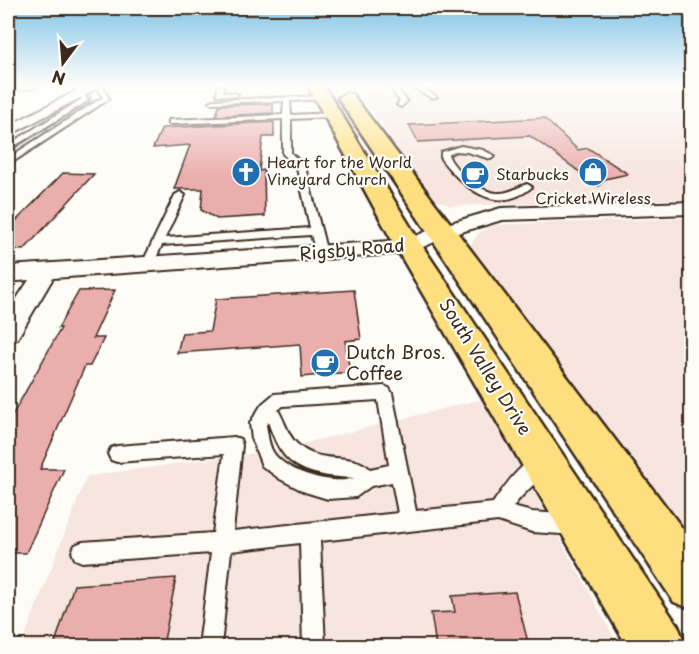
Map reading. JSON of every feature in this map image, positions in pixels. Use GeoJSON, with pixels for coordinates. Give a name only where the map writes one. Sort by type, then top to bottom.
{"type":"FeatureCollection","features":[{"type":"Feature","properties":{"kind":"main road","name":"South Valley Drive"},"geometry":{"type":"LineString","coordinates":[[341,117],[426,238],[692,584]]}},
{"type":"Feature","properties":{"kind":"main road","name":"South Valley Drive"},"geometry":{"type":"LineString","coordinates":[[341,117],[426,238],[544,460],[658,646]]}},
{"type":"Feature","properties":{"kind":"street"},"geometry":{"type":"LineString","coordinates":[[8,132],[34,117]]}},
{"type":"Feature","properties":{"kind":"street","name":"Rigsby Road"},"geometry":{"type":"LineString","coordinates":[[8,274],[321,253],[426,238],[501,214],[691,209]]}},
{"type":"Feature","properties":{"kind":"street"},"geometry":{"type":"LineString","coordinates":[[8,332],[46,272]]}},
{"type":"Feature","properties":{"kind":"lane"},"geometry":{"type":"LineString","coordinates":[[8,148],[59,117]]}},
{"type":"Feature","properties":{"kind":"lane"},"geometry":{"type":"LineString","coordinates":[[8,162],[78,117]]}},
{"type":"Feature","properties":{"kind":"lane"},"geometry":{"type":"LineString","coordinates":[[172,122],[286,117],[287,154],[301,167],[321,253]]}},
{"type":"Feature","properties":{"kind":"lane"},"geometry":{"type":"LineString","coordinates":[[491,156],[466,149],[449,150],[444,154],[445,159],[476,192],[490,197],[503,197],[527,187]]}},
{"type":"Feature","properties":{"kind":"lane"},"geometry":{"type":"LineString","coordinates":[[147,266],[180,195]]}},
{"type":"Feature","properties":{"kind":"lane"},"geometry":{"type":"LineString","coordinates":[[159,242],[316,231]]}},
{"type":"Feature","properties":{"kind":"lane"},"geometry":{"type":"LineString","coordinates":[[399,472],[367,478],[356,488],[328,490],[311,486],[268,460],[260,440],[258,423],[268,409],[280,399],[384,393],[409,522]]}},
{"type":"Feature","properties":{"kind":"lane"},"geometry":{"type":"LineString","coordinates":[[117,454],[234,445],[210,646]]}},
{"type":"Feature","properties":{"kind":"lane"},"geometry":{"type":"LineString","coordinates":[[498,512],[513,490],[544,460]]}},
{"type":"Feature","properties":{"kind":"lane"},"geometry":{"type":"LineString","coordinates":[[82,552],[222,542],[498,512],[532,522],[584,526]]}},
{"type":"Feature","properties":{"kind":"lane"},"geometry":{"type":"LineString","coordinates":[[310,533],[314,646]]}},
{"type":"Feature","properties":{"kind":"shaded area"},"geometry":{"type":"Polygon","coordinates":[[[375,117],[691,117],[691,199],[450,206],[432,198],[375,117]]]}},
{"type":"Feature","properties":{"kind":"shaded area"},"geometry":{"type":"Polygon","coordinates":[[[692,218],[691,538],[470,246],[478,234],[491,225],[692,218]]]}},
{"type":"Feature","properties":{"kind":"shaded area"},"geometry":{"type":"Polygon","coordinates":[[[483,399],[619,646],[21,646],[87,476],[277,450],[483,399]]]}},
{"type":"Feature","properties":{"kind":"building"},"geometry":{"type":"Polygon","coordinates":[[[544,118],[578,150],[588,148],[628,174],[605,179],[599,186],[530,136],[418,142],[409,125],[544,118]]]}},
{"type":"Feature","properties":{"kind":"building","name":"Heart for the World Vineyard Church"},"geometry":{"type":"Polygon","coordinates":[[[274,122],[274,137],[263,137],[259,171],[264,170],[265,216],[217,219],[201,210],[203,189],[174,189],[190,145],[153,148],[162,128],[274,122]]]}},
{"type":"Feature","properties":{"kind":"building"},"geometry":{"type":"Polygon","coordinates":[[[63,173],[94,174],[24,250],[8,249],[8,229],[63,173]]]}},
{"type":"Feature","properties":{"kind":"building"},"geometry":{"type":"Polygon","coordinates":[[[115,290],[93,338],[104,338],[90,366],[85,366],[40,469],[64,469],[26,553],[8,553],[8,423],[79,291],[115,290]]]}},
{"type":"Feature","properties":{"kind":"building"},"geometry":{"type":"Polygon","coordinates":[[[354,290],[361,339],[345,341],[350,372],[302,377],[300,344],[177,353],[182,333],[210,331],[216,299],[354,290]]]}},
{"type":"Feature","properties":{"kind":"building"},"geometry":{"type":"Polygon","coordinates":[[[176,578],[163,646],[54,646],[74,585],[176,578]]]}},
{"type":"Feature","properties":{"kind":"building"},"geometry":{"type":"Polygon","coordinates":[[[515,592],[529,646],[436,646],[431,613],[455,612],[452,596],[515,592]]]}},
{"type":"Feature","properties":{"kind":"waterway"},"geometry":{"type":"LineString","coordinates":[[8,151],[65,117]]}},
{"type":"Feature","properties":{"kind":"place","name":"Heart for the World Vineyard Church"},"geometry":{"type":"Point","coordinates":[246,172]}},
{"type":"Feature","properties":{"kind":"place","name":"Cricket Wireless"},"geometry":{"type":"Point","coordinates":[593,172]}},
{"type":"Feature","properties":{"kind":"place","name":"Starbucks"},"geometry":{"type":"Point","coordinates":[475,175]}},
{"type":"Feature","properties":{"kind":"place","name":"Dutch Bros. Coffee"},"geometry":{"type":"Point","coordinates":[325,363]}}]}
